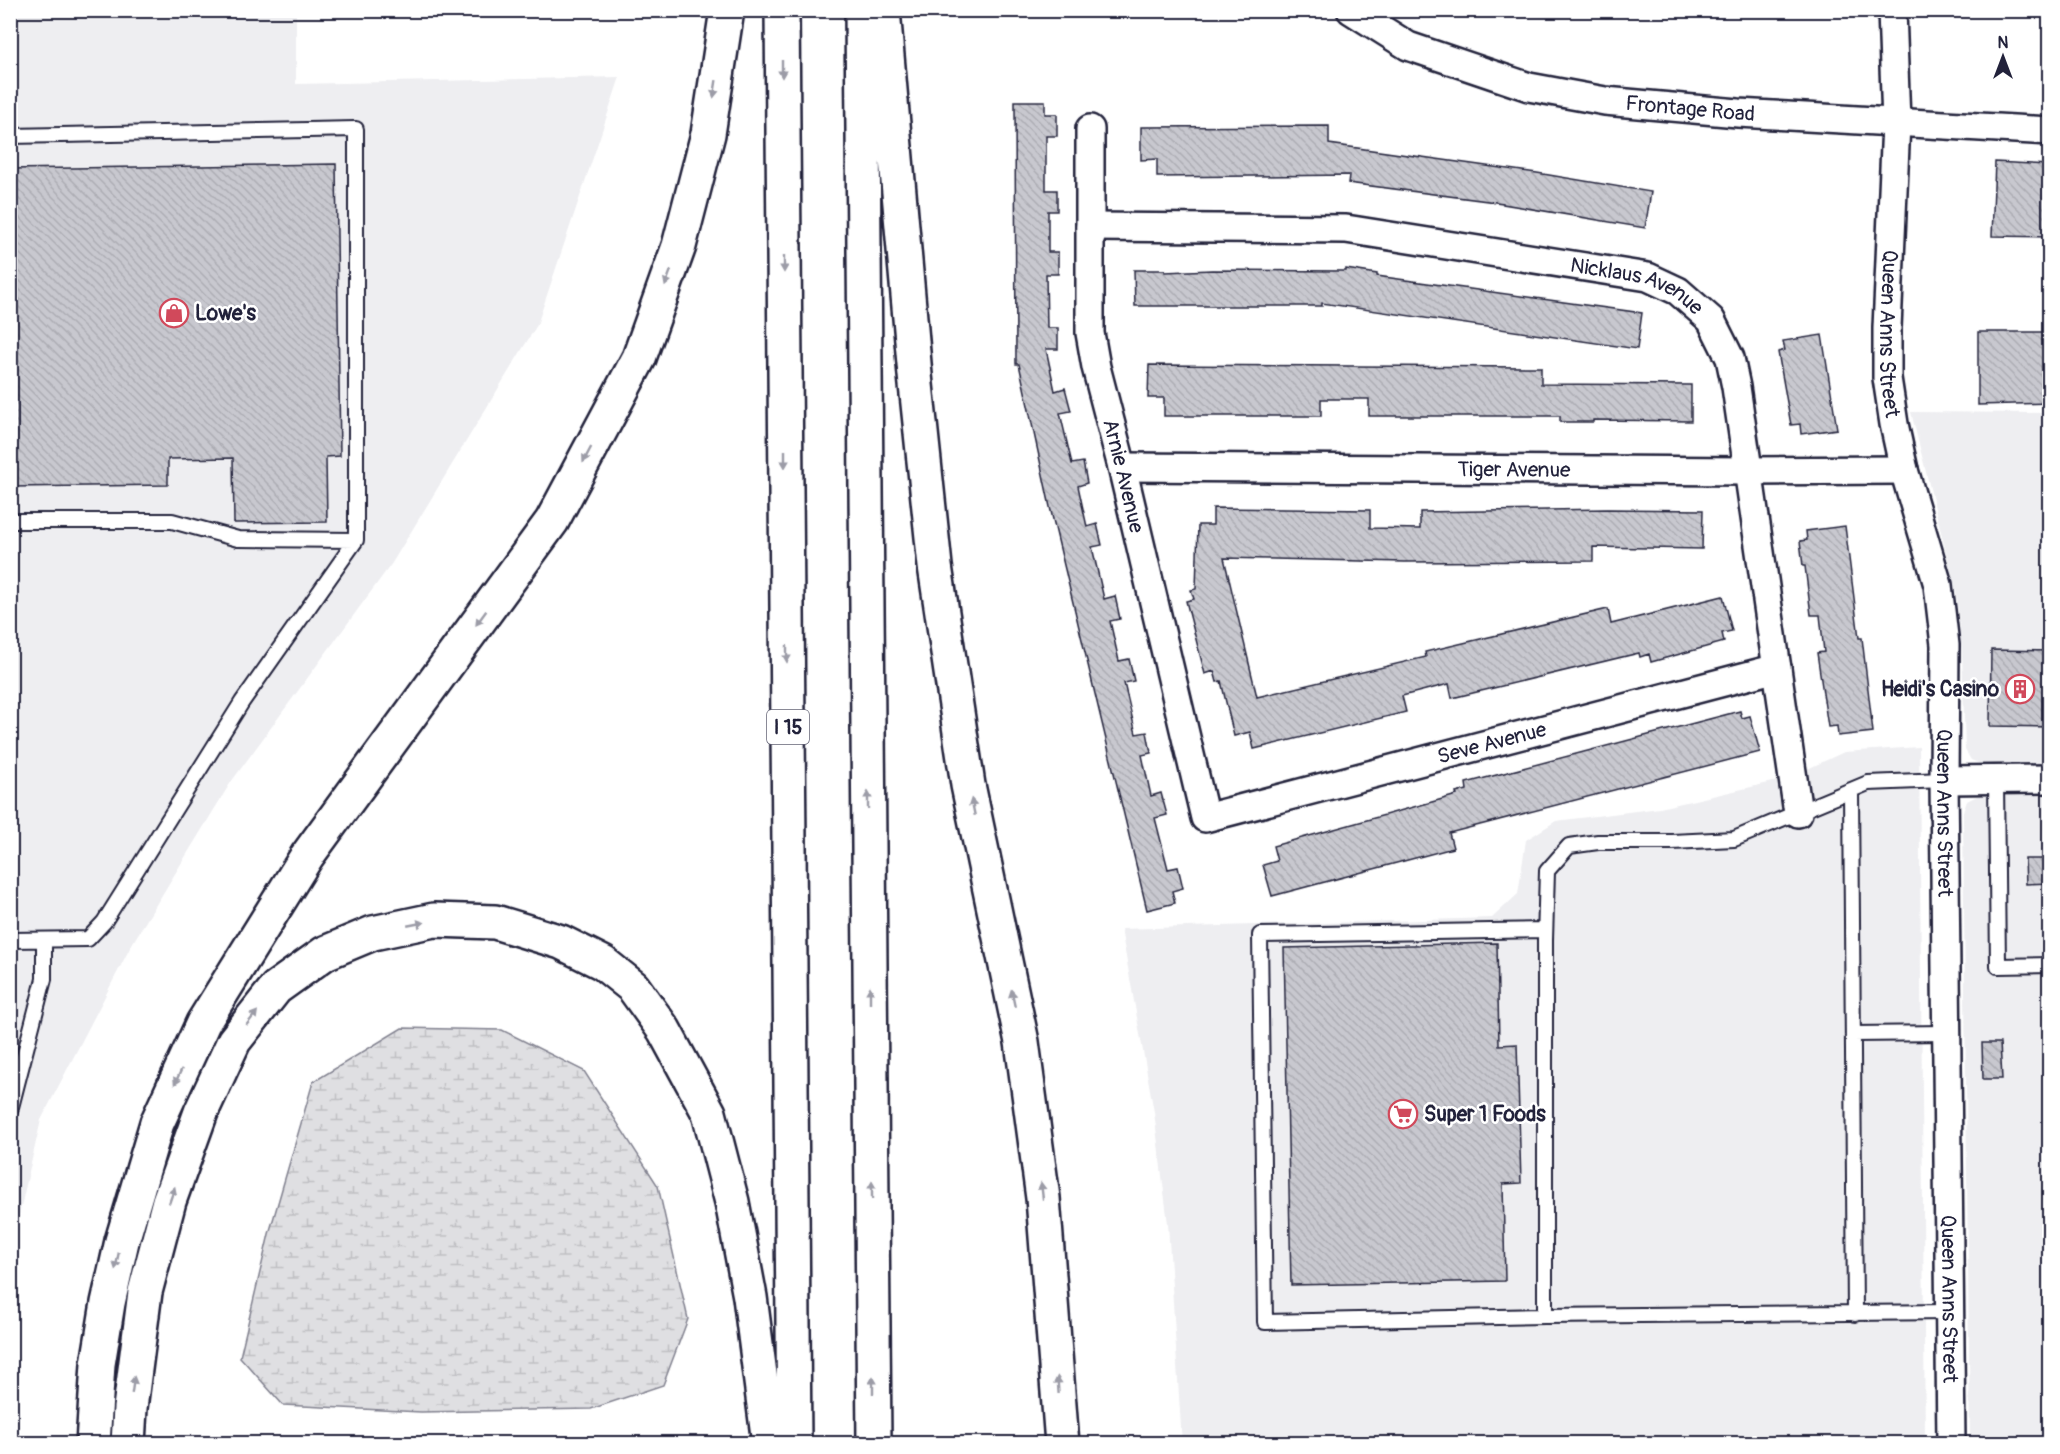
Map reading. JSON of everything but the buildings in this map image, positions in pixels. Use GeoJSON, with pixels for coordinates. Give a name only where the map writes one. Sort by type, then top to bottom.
{"type":"FeatureCollection","features":[{"type":"Feature","properties":{"kind":"highway"},"geometry":{"type":"LineString","coordinates":[[93,1443],[98,1364],[108,1303],[122,1241],[157,1123],[203,1023],[307,856],[552,521],[639,358],[679,246],[708,134],[727,10]]}},
{"type":"Feature","properties":{"kind":"highway","name":"I 15"},"geometry":{"type":"LineString","coordinates":[[782,10],[794,1443]]}},
{"type":"Feature","properties":{"kind":"highway"},"geometry":{"type":"LineString","coordinates":[[862,10],[874,1443]]}},
{"type":"Feature","properties":{"kind":"highway"},"geometry":{"type":"LineString","coordinates":[[883,10],[915,375],[935,567],[968,784],[1022,1042],[1043,1198],[1062,1443]]}},
{"type":"Feature","properties":{"kind":"highway"},"geometry":{"type":"LineString","coordinates":[[128,1443],[130,1408],[145,1292],[173,1190],[201,1112],[234,1041],[276,988],[324,953],[373,933],[434,920],[495,922],[561,942],[603,963],[633,987],[664,1030],[709,1113],[732,1202],[750,1297],[769,1443]]}},
{"type":"Feature","properties":{"kind":"street","name":"Frontage Road"},"geometry":{"type":"LineString","coordinates":[[1350,10],[1408,46],[1530,87],[1605,101],[1737,113],[2049,131]]}},
{"type":"Feature","properties":{"kind":"street","name":"Queen Anns Street"},"geometry":{"type":"LineString","coordinates":[[1892,10],[1896,123],[1887,378],[1904,470],[1938,585],[1945,645],[1944,780],[1951,1443]]}},
{"type":"Feature","properties":{"kind":"street","name":"Arnie Avenue"},"geometry":{"type":"LineString","coordinates":[[1090,129],[1090,333],[1096,367],[1205,818]]}},
{"type":"Feature","properties":{"kind":"street","name":"Nicklaus Avenue"},"geometry":{"type":"LineString","coordinates":[[1090,227],[1346,229],[1648,277],[1678,291],[1711,320],[1730,358],[1798,813]]}},
{"type":"Feature","properties":{"kind":"street","name":"Tiger Avenue"},"geometry":{"type":"LineString","coordinates":[[1122,467],[1904,470]]}},
{"type":"Feature","properties":{"kind":"street","name":"Seve Avenue"},"geometry":{"type":"LineString","coordinates":[[1205,818],[1777,668]]}},
{"type":"Feature","properties":{"kind":"street"},"geometry":{"type":"LineString","coordinates":[[1944,780],[2049,779]]}},
{"type":"Feature","properties":{"kind":"lane"},"geometry":{"type":"LineString","coordinates":[[10,136],[356,129],[356,540],[242,702],[104,922],[88,939],[10,940]]}},
{"type":"Feature","properties":{"kind":"lane"},"geometry":{"type":"LineString","coordinates":[[10,521],[172,521],[238,539],[356,540]]}},
{"type":"Feature","properties":{"kind":"lane"},"geometry":{"type":"LineString","coordinates":[[1545,1316],[1547,871],[1569,846],[1598,842],[1734,839],[1868,783],[1944,780]]}},
{"type":"Feature","properties":{"kind":"lane"},"geometry":{"type":"LineString","coordinates":[[1996,780],[1998,966],[2049,965]]}},
{"type":"Feature","properties":{"kind":"lane"},"geometry":{"type":"LineString","coordinates":[[1851,790],[1855,1314]]}},
{"type":"Feature","properties":{"kind":"lane"},"geometry":{"type":"LineString","coordinates":[[1545,930],[1260,935],[1264,1322],[1545,1316],[1951,1312]]}},
{"type":"Feature","properties":{"kind":"lane"},"geometry":{"type":"LineString","coordinates":[[10,1111],[44,980],[44,940]]}},
{"type":"Feature","properties":{"kind":"lane"},"geometry":{"type":"LineString","coordinates":[[1853,1034],[1947,1033]]}},
{"type":"Feature","properties":{"kind":"shaded area"},"geometry":{"type":"Polygon","coordinates":[[[11,11],[296,11],[296,84],[620,77],[537,325],[392,563],[231,782],[132,944],[41,1120],[11,1250],[11,11]]]}},
{"type":"Feature","properties":{"kind":"shaded area"},"geometry":{"type":"Polygon","coordinates":[[[1911,412],[2049,413],[2049,764],[1981,764],[1971,760],[1965,750],[1962,649],[1956,592],[1911,412]]]}},
{"type":"Feature","properties":{"kind":"shaded area"},"geometry":{"type":"Polygon","coordinates":[[[1919,747],[1925,1443],[1182,1443],[1168,1224],[1154,1112],[1121,929],[1492,918],[1518,894],[1526,840],[1556,821],[1660,808],[1786,779],[1844,752],[1919,747]]]}},
{"type":"Feature","properties":{"kind":"shaded area"},"geometry":{"type":"Polygon","coordinates":[[[2049,795],[2049,1443],[1970,1443],[1963,812],[1967,801],[1977,796],[2049,795]]]}},
{"type":"Feature","properties":{"kind":"green space"},"geometry":{"type":"Polygon","coordinates":[[[402,1028],[502,1030],[584,1071],[658,1186],[688,1319],[663,1385],[591,1409],[421,1412],[283,1405],[240,1357],[269,1234],[313,1082],[402,1028]]]}},
{"type":"Feature","properties":{"kind":"place","name":"Lowe's"},"geometry":{"type":"Point","coordinates":[174,313]}},
{"type":"Feature","properties":{"kind":"place","name":"Heidi's Casino"},"geometry":{"type":"Point","coordinates":[2020,689]}},
{"type":"Feature","properties":{"kind":"place","name":"Super 1 Foods"},"geometry":{"type":"Point","coordinates":[1403,1114]}}]}
